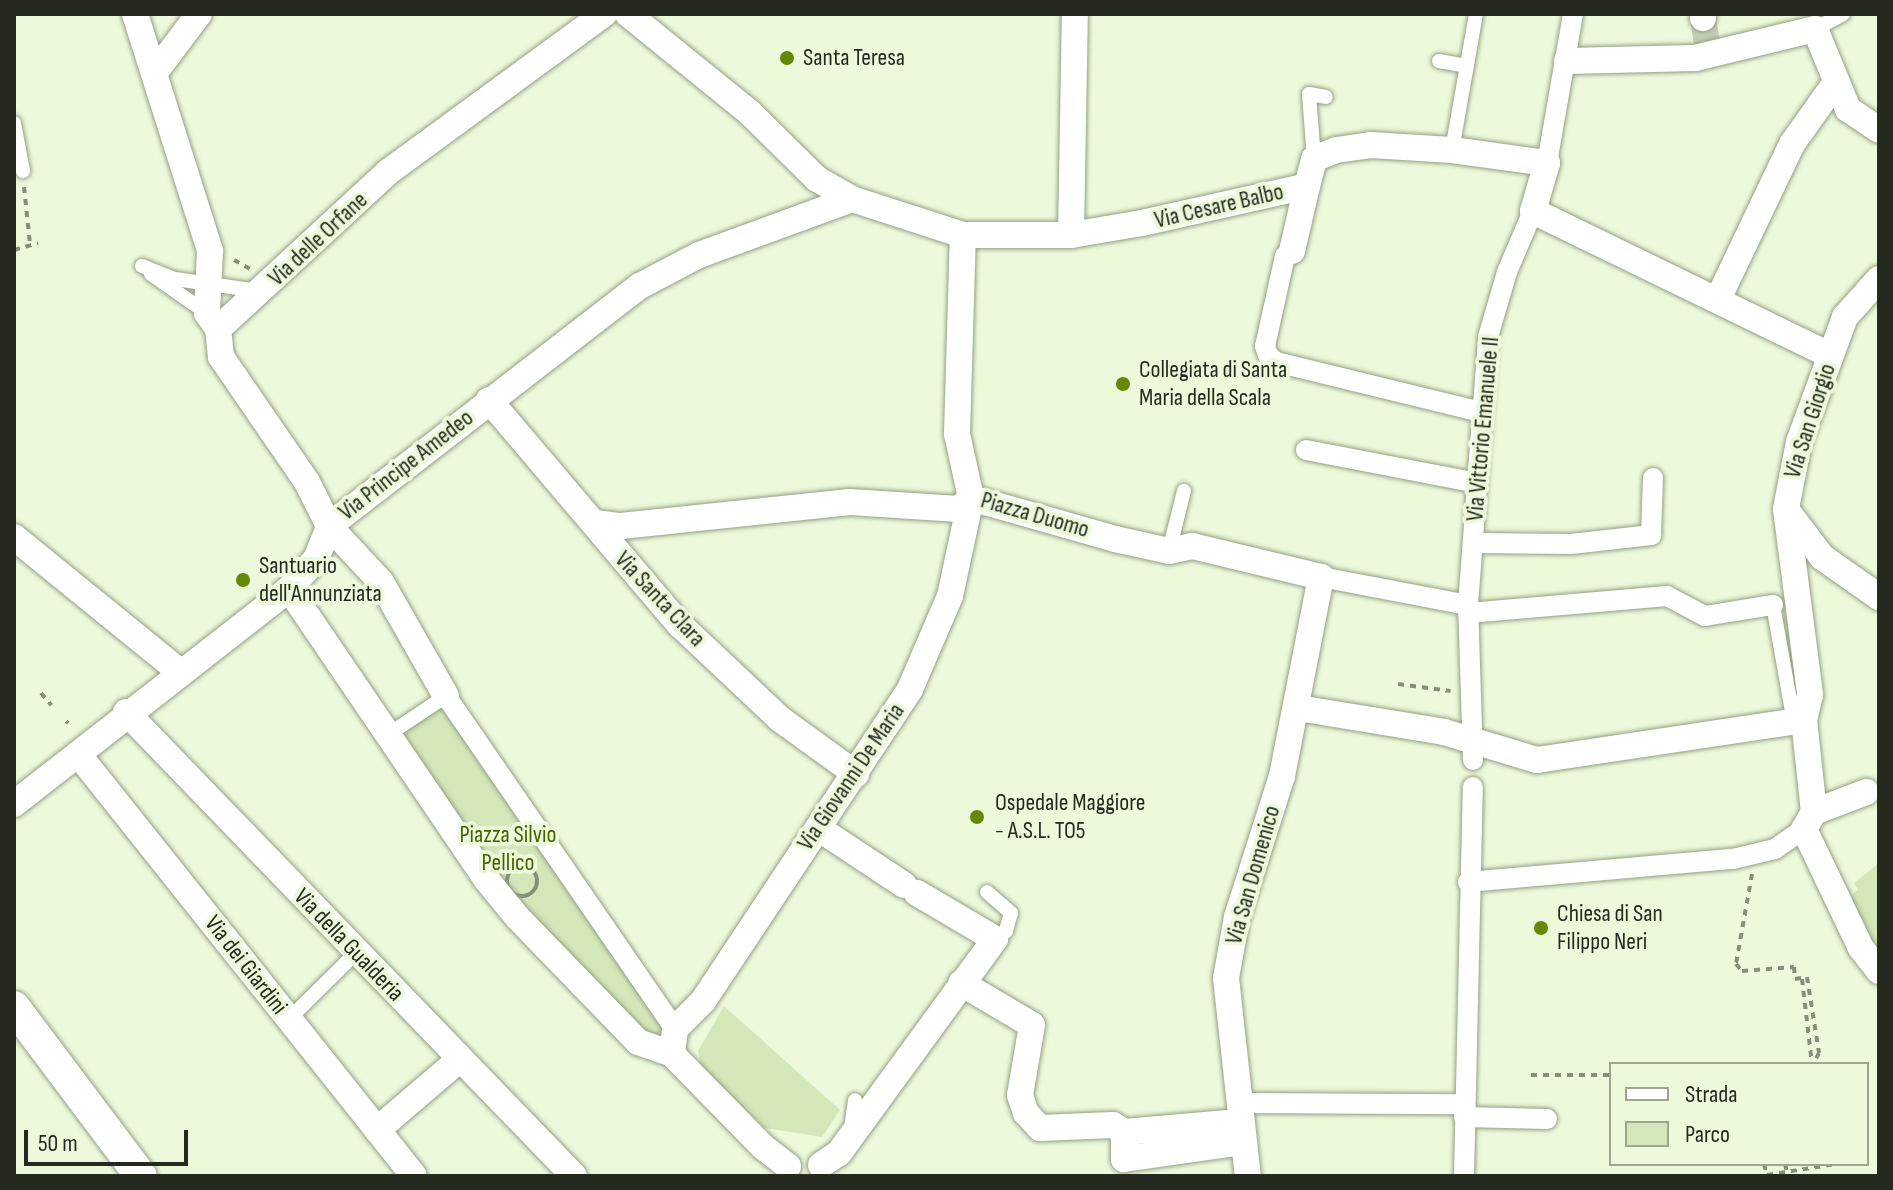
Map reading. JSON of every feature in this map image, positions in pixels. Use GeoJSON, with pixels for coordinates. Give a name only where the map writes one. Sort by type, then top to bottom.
{"type":"FeatureCollection","features":[{"type":"Feature","properties":{"kind":"street"},"geometry":{"type":"LineString","coordinates":[[135,14],[156,71],[210,251],[209,286],[221,357],[303,475],[329,526],[381,582],[446,696],[674,1042],[762,1146],[788,1171],[804,1154],[822,1173],[995,939],[910,889],[818,828]]}},
{"type":"Feature","properties":{"kind":"street"},"geometry":{"type":"LineString","coordinates":[[156,71],[199,14]]}},
{"type":"Feature","properties":{"kind":"street","name":"Via delle Orfane"},"geometry":{"type":"LineString","coordinates":[[213,321],[262,291],[280,264],[377,171],[604,14]]}},
{"type":"Feature","properties":{"kind":"street","name":"Via Cesare Balbo"},"geometry":{"type":"LineString","coordinates":[[628,14],[749,112],[817,179],[852,199],[963,235],[1071,235],[1307,186],[1314,159]]}},
{"type":"Feature","properties":{"kind":"street"},"geometry":{"type":"LineString","coordinates":[[1071,235],[1075,14]]}},
{"type":"Feature","properties":{"kind":"street","name":"Via Vittorio Emanuele II"},"geometry":{"type":"LineString","coordinates":[[1473,750],[1468,609],[1488,337],[1507,272],[1533,211],[1547,163],[1573,14]]}},
{"type":"Feature","properties":{"kind":"street"},"geometry":{"type":"LineString","coordinates":[[1567,61],[1708,53],[1815,29],[1834,85],[1848,109],[1879,130]]}},
{"type":"Feature","properties":{"kind":"street"},"geometry":{"type":"LineString","coordinates":[[1719,297],[1792,144],[1834,85]]}},
{"type":"Feature","properties":{"kind":"street"},"geometry":{"type":"LineString","coordinates":[[1314,159],[1379,138],[1547,163]]}},
{"type":"Feature","properties":{"kind":"street"},"geometry":{"type":"LineString","coordinates":[[1307,186],[1292,251],[1285,256],[1265,346],[1268,355],[1276,362],[1481,412]]}},
{"type":"Feature","properties":{"kind":"street","name":"Via Principe Amedeo"},"geometry":{"type":"LineString","coordinates":[[14,804],[126,712],[289,589],[316,559],[329,526],[640,286],[699,255],[852,199]]}},
{"type":"Feature","properties":{"kind":"street"},"geometry":{"type":"LineString","coordinates":[[1533,211],[1719,297],[1831,356]]}},
{"type":"Feature","properties":{"kind":"street","name":"Piazza Duomo"},"geometry":{"type":"LineString","coordinates":[[963,235],[957,434],[971,498],[1181,548],[1321,577]]}},
{"type":"Feature","properties":{"kind":"street","name":"Via San Giorgio"},"geometry":{"type":"LineString","coordinates":[[1879,279],[1845,317],[1799,442],[1786,509],[1810,695],[1799,722],[1809,820],[1861,948],[1879,971]]}},
{"type":"Feature","properties":{"kind":"street","name":"Via Santa Clara"},"geometry":{"type":"LineString","coordinates":[[489,400],[680,625],[780,719],[856,774]]}},
{"type":"Feature","properties":{"kind":"street"},"geometry":{"type":"LineString","coordinates":[[1306,450],[1477,483]]}},
{"type":"Feature","properties":{"kind":"street"},"geometry":{"type":"LineString","coordinates":[[1473,543],[1571,544],[1651,535],[1653,478]]}},
{"type":"Feature","properties":{"kind":"street"},"geometry":{"type":"LineString","coordinates":[[595,523],[621,526],[850,502],[959,509],[971,498]]}},
{"type":"Feature","properties":{"kind":"street","name":"Via Giovanni De Maria"},"geometry":{"type":"LineString","coordinates":[[674,1042],[792,880],[818,828],[910,689],[950,596],[971,498]]}},
{"type":"Feature","properties":{"kind":"street"},"geometry":{"type":"LineString","coordinates":[[1786,509],[1822,557],[1879,597]]}},
{"type":"Feature","properties":{"kind":"street"},"geometry":{"type":"LineString","coordinates":[[14,537],[180,672]]}},
{"type":"Feature","properties":{"kind":"street"},"geometry":{"type":"LineString","coordinates":[[1321,577],[1468,609],[1667,596],[1705,616],[1773,605]]}},
{"type":"Feature","properties":{"kind":"street","name":"Via San Domenico"},"geometry":{"type":"LineString","coordinates":[[1248,1176],[1226,978],[1237,917],[1282,776],[1298,708],[1321,577]]}},
{"type":"Feature","properties":{"kind":"street"},"geometry":{"type":"LineString","coordinates":[[289,589],[486,879],[518,918],[638,1042],[674,1042]]}},
{"type":"Feature","properties":{"kind":"street"},"geometry":{"type":"LineString","coordinates":[[1298,708],[1473,750],[1537,760],[1799,722]]}},
{"type":"Feature","properties":{"kind":"street","name":"Via della Gualderia"},"geometry":{"type":"LineString","coordinates":[[126,712],[574,1176]]}},
{"type":"Feature","properties":{"kind":"street","name":"Via dei Giardini"},"geometry":{"type":"LineString","coordinates":[[78,754],[414,1176]]}},
{"type":"Feature","properties":{"kind":"street"},"geometry":{"type":"LineString","coordinates":[[1464,1176],[1468,882],[1473,787]]}},
{"type":"Feature","properties":{"kind":"street"},"geometry":{"type":"LineString","coordinates":[[1468,882],[1755,854],[1775,849],[1809,820],[1866,792]]}},
{"type":"Feature","properties":{"kind":"street"},"geometry":{"type":"LineString","coordinates":[[961,983],[1032,1025],[1020,1095],[1026,1113],[1040,1128],[1118,1129],[1464,1110],[1547,1119]]}},
{"type":"Feature","properties":{"kind":"street"},"geometry":{"type":"LineString","coordinates":[[14,1007],[141,1176]]}},
{"type":"Feature","properties":{"kind":"street"},"geometry":{"type":"LineString","coordinates":[[377,1130],[460,1059]]}},
{"type":"Feature","properties":{"kind":"street"},"geometry":{"type":"LineString","coordinates":[[1118,1129],[1124,1167],[1240,1123]]}},
{"type":"Feature","properties":{"kind":"lane"},"geometry":{"type":"LineString","coordinates":[[1452,150],[1476,14]]}},
{"type":"Feature","properties":{"kind":"lane"},"geometry":{"type":"LineString","coordinates":[[1815,29],[1843,14]]}},
{"type":"Feature","properties":{"kind":"lane"},"geometry":{"type":"LineString","coordinates":[[1439,61],[1467,66]]}},
{"type":"Feature","properties":{"kind":"lane"},"geometry":{"type":"LineString","coordinates":[[1314,159],[1309,94],[1326,97]]}},
{"type":"Feature","properties":{"kind":"lane"},"geometry":{"type":"LineString","coordinates":[[14,123],[23,171]]}},
{"type":"Feature","properties":{"kind":"lane"},"geometry":{"type":"LineString","coordinates":[[213,321],[142,266],[209,286],[262,291]]}},
{"type":"Feature","properties":{"kind":"lane"},"geometry":{"type":"LineString","coordinates":[[1181,548],[1184,491]]}},
{"type":"Feature","properties":{"kind":"lane"},"geometry":{"type":"LineString","coordinates":[[1773,605],[1799,722]]}},
{"type":"Feature","properties":{"kind":"lane"},"geometry":{"type":"LineString","coordinates":[[389,734],[446,696]]}},
{"type":"Feature","properties":{"kind":"lane"},"geometry":{"type":"LineString","coordinates":[[987,892],[1011,913],[1006,931],[995,939]]}},
{"type":"Feature","properties":{"kind":"lane"},"geometry":{"type":"LineString","coordinates":[[289,1019],[356,953]]}},
{"type":"Feature","properties":{"kind":"lane"},"geometry":{"type":"LineString","coordinates":[[849,1137],[855,1100]]}},
{"type":"Feature","properties":{"kind":"path"},"geometry":{"type":"LineString","coordinates":[[25,204],[30,244]]}},
{"type":"Feature","properties":{"kind":"path"},"geometry":{"type":"LineString","coordinates":[[21,223],[28,222]]}},
{"type":"Feature","properties":{"kind":"path"},"geometry":{"type":"LineString","coordinates":[[14,250],[38,243]]}},
{"type":"Feature","properties":{"kind":"path"},"geometry":{"type":"LineString","coordinates":[[1398,684],[1462,692]]}},
{"type":"Feature","properties":{"kind":"path"},"geometry":{"type":"LineString","coordinates":[[41,693],[51,705]]}},
{"type":"Feature","properties":{"kind":"path"},"geometry":{"type":"LineString","coordinates":[[1755,854],[1736,964],[1742,971],[1794,967],[1795,979],[1802,978],[1812,1062]]}},
{"type":"Feature","properties":{"kind":"path"},"geometry":{"type":"LineString","coordinates":[[522,866],[535,873],[537,882],[533,891],[520,896],[511,891],[507,877],[522,866]]}},
{"type":"Feature","properties":{"kind":"path"},"geometry":{"type":"LineString","coordinates":[[1531,1075],[1609,1075]]}},
{"type":"Feature","properties":{"kind":"path"},"geometry":{"type":"LineString","coordinates":[[1767,1176],[1826,1166]]}},
{"type":"Feature","properties":{"kind":"green space","name":"Piazza Silvio Pellico"},"geometry":{"type":"Polygon","coordinates":[[[446,696],[675,1029],[672,1054],[638,1042],[518,918],[389,734],[446,696]]]}},
{"type":"Feature","properties":{"kind":"green space"},"geometry":{"type":"Polygon","coordinates":[[[1879,863],[1879,950],[1844,900],[1858,890],[1854,883],[1879,863]]]}},
{"type":"Feature","properties":{"kind":"green space"},"geometry":{"type":"Polygon","coordinates":[[[724,1006],[840,1110],[822,1137],[765,1128],[701,1069],[698,1051],[724,1006]]]}},
{"type":"Feature","properties":{"kind":"tunnel"},"geometry":{"type":"LineString","coordinates":[[1703,18],[1708,51]]}},
{"type":"Feature","properties":{"kind":"place","name":"Santa Teresa"},"geometry":{"type":"Point","coordinates":[787,58]}},
{"type":"Feature","properties":{"kind":"place","name":"Collegiata di Santa Maria della Scala"},"geometry":{"type":"Point","coordinates":[1123,384]}},
{"type":"Feature","properties":{"kind":"place","name":"Santuario dell'Annunziata"},"geometry":{"type":"Point","coordinates":[243,580]}},
{"type":"Feature","properties":{"kind":"place","name":"Ospedale Maggiore - A.S.L. TO5"},"geometry":{"type":"Point","coordinates":[977,817]}},
{"type":"Feature","properties":{"kind":"place","name":"Chiesa di San Filippo Neri"},"geometry":{"type":"Point","coordinates":[1541,928]}}]}
